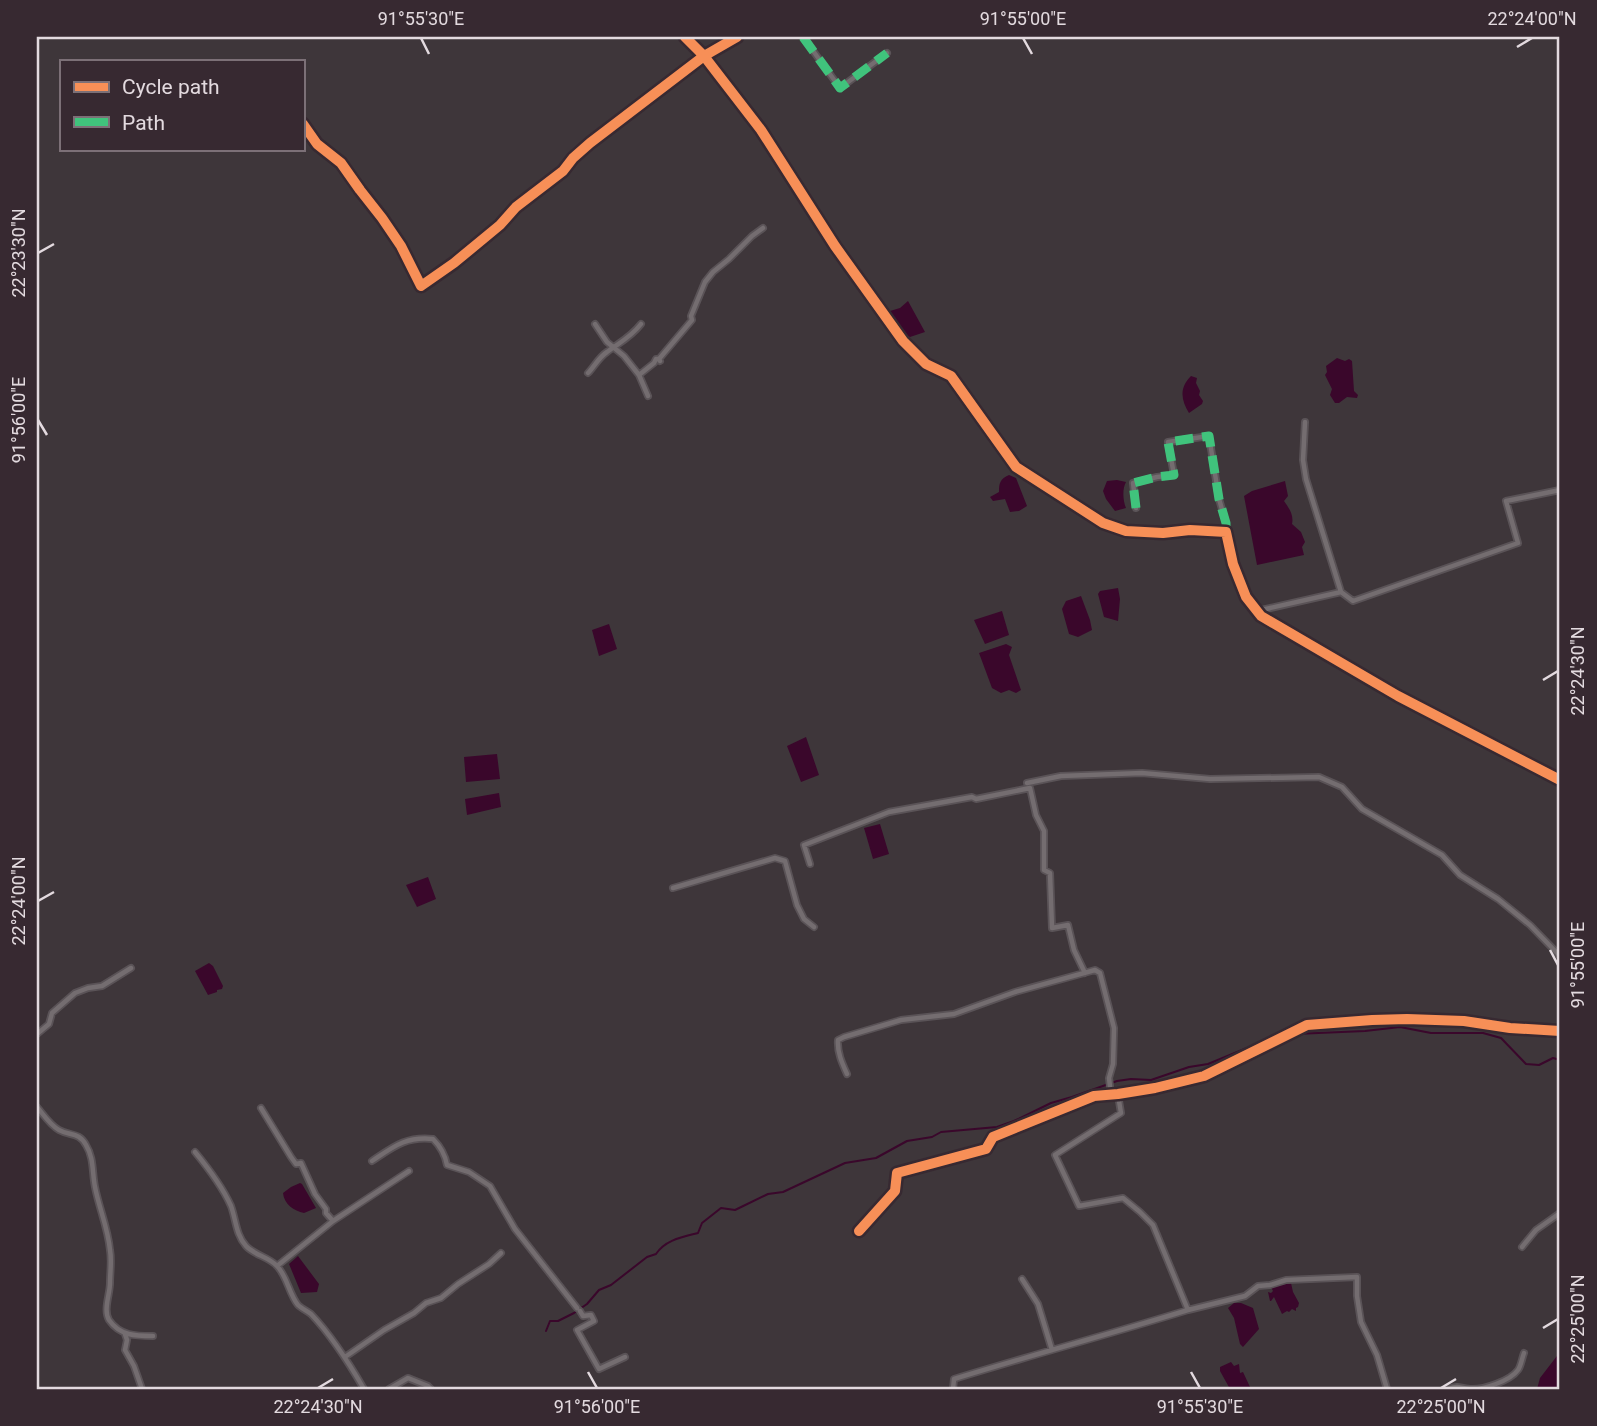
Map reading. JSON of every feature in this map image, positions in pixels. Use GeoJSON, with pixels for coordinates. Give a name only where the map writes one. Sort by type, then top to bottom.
{"type":"FeatureCollection","features":[{"type":"Feature","properties":{"kind":"street"},"geometry":{"type":"LineString","coordinates":[[685,37],[704,56],[761,130],[835,246],[903,341],[926,364],[951,376],[1016,467],[1103,523],[1126,531],[1226,532]]}},
{"type":"Feature","properties":{"kind":"street"},"geometry":{"type":"LineString","coordinates":[[304,125],[317,144],[341,163],[382,218],[401,246],[421,286],[500,225],[516,207],[563,171],[590,143],[704,56],[737,37]]}},
{"type":"Feature","properties":{"kind":"street"},"geometry":{"type":"LineString","coordinates":[[803,37],[841,88],[887,53]]}},
{"type":"Feature","properties":{"kind":"street"},"geometry":{"type":"LineString","coordinates":[[639,375],[656,359],[659,360],[692,320],[691,316],[705,282],[713,272],[763,228]]}},
{"type":"Feature","properties":{"kind":"street"},"geometry":{"type":"LineString","coordinates":[[595,324],[607,342],[639,375],[648,396]]}},
{"type":"Feature","properties":{"kind":"street"},"geometry":{"type":"LineString","coordinates":[[587,373],[606,352],[615,348],[641,324]]}},
{"type":"Feature","properties":{"kind":"street"},"geometry":{"type":"LineString","coordinates":[[1305,422],[1303,460],[1306,479],[1341,592],[1353,601],[1518,543],[1506,501],[1560,490]]}},
{"type":"Feature","properties":{"kind":"street"},"geometry":{"type":"LineString","coordinates":[[1136,508],[1133,483],[1174,475],[1168,442],[1209,436],[1233,564],[1246,597],[1261,616],[1398,696],[1560,780]]}},
{"type":"Feature","properties":{"kind":"street"},"geometry":{"type":"LineString","coordinates":[[1257,611],[1341,592]]}},
{"type":"Feature","properties":{"kind":"street"},"geometry":{"type":"LineString","coordinates":[[1027,782],[1061,776],[1142,773],[1210,779],[1319,777],[1342,787],[1362,810],[1442,855],[1460,875],[1498,899],[1530,925],[1560,956]]}},
{"type":"Feature","properties":{"kind":"street"},"geometry":{"type":"LineString","coordinates":[[810,864],[804,845],[889,812],[1030,788],[1036,815],[1044,831],[1044,870],[1050,873],[1052,928],[1068,925],[1074,950],[1084,973]]}},
{"type":"Feature","properties":{"kind":"street"},"geometry":{"type":"LineString","coordinates":[[673,888],[775,858],[785,861],[797,905],[804,919],[814,927]]}},
{"type":"Feature","properties":{"kind":"street"},"geometry":{"type":"LineString","coordinates":[[37,1034],[49,1024],[52,1013],[75,993],[102,986],[131,968]]}},
{"type":"Feature","properties":{"kind":"street"},"geometry":{"type":"LineString","coordinates":[[847,1074],[837,1043],[845,1037],[901,1020],[954,1014],[1016,992],[1095,970],[1100,973],[1114,1028],[1113,1064],[1109,1078],[1111,1095]]}},
{"type":"Feature","properties":{"kind":"street"},"geometry":{"type":"LineString","coordinates":[[859,1231],[895,1191],[897,1173],[986,1149],[993,1138],[1094,1096],[1155,1088],[1204,1076],[1307,1025],[1407,1019],[1464,1021],[1510,1028],[1560,1031]]}},
{"type":"Feature","properties":{"kind":"street"},"geometry":{"type":"LineString","coordinates":[[1118,1094],[1121,1113],[1055,1154],[1079,1206],[1123,1198],[1153,1225],[1188,1310]]}},
{"type":"Feature","properties":{"kind":"street"},"geometry":{"type":"LineString","coordinates":[[37,1107],[55,1127],[77,1134],[87,1145],[111,1251],[107,1314],[109,1320],[125,1334],[125,1350],[142,1389]]}},
{"type":"Feature","properties":{"kind":"street"},"geometry":{"type":"LineString","coordinates":[[261,1108],[296,1164],[301,1163],[315,1194],[334,1221]]}},
{"type":"Feature","properties":{"kind":"street"},"geometry":{"type":"LineString","coordinates":[[372,1161],[399,1143],[433,1139],[440,1145],[447,1164],[469,1172],[490,1186],[515,1229],[578,1310],[583,1316],[591,1315],[594,1321],[577,1330],[599,1369],[625,1357]]}},
{"type":"Feature","properties":{"kind":"street"},"geometry":{"type":"LineString","coordinates":[[195,1152],[225,1193],[244,1245],[277,1266],[298,1305],[310,1313],[345,1357],[364,1389]]}},
{"type":"Feature","properties":{"kind":"street"},"geometry":{"type":"LineString","coordinates":[[277,1266],[334,1221],[409,1171]]}},
{"type":"Feature","properties":{"kind":"street"},"geometry":{"type":"LineString","coordinates":[[1522,1247],[1536,1230],[1560,1213]]}},
{"type":"Feature","properties":{"kind":"street"},"geometry":{"type":"LineString","coordinates":[[345,1357],[426,1303],[441,1298],[501,1253]]}},
{"type":"Feature","properties":{"kind":"street"},"geometry":{"type":"LineString","coordinates":[[953,1389],[954,1379],[1188,1310],[1245,1296],[1258,1286],[1286,1280],[1357,1277],[1361,1322],[1377,1355],[1387,1389]]}},
{"type":"Feature","properties":{"kind":"street"},"geometry":{"type":"LineString","coordinates":[[1021,1279],[1038,1304],[1052,1350]]}},
{"type":"Feature","properties":{"kind":"street"},"geometry":{"type":"LineString","coordinates":[[125,1334],[153,1336]]}},
{"type":"Feature","properties":{"kind":"street"},"geometry":{"type":"LineString","coordinates":[[1448,1389],[1459,1386],[1467,1389],[1484,1388],[1502,1381],[1517,1371],[1524,1353]]}},
{"type":"Feature","properties":{"kind":"street"},"geometry":{"type":"LineString","coordinates":[[389,1389],[408,1378],[428,1385],[431,1389]]}},
{"type":"Feature","properties":{"kind":"shaded area"},"geometry":{"type":"Polygon","coordinates":[[[908,301],[925,332],[910,337],[900,332],[900,325],[890,311],[900,308],[908,301]]]}},
{"type":"Feature","properties":{"kind":"shaded area"},"geometry":{"type":"Polygon","coordinates":[[[1337,358],[1352,361],[1354,391],[1358,395],[1357,398],[1347,397],[1335,403],[1325,375],[1326,366],[1337,358]]]}},
{"type":"Feature","properties":{"kind":"shaded area"},"geometry":{"type":"Polygon","coordinates":[[[1191,376],[1197,378],[1199,395],[1203,401],[1189,413],[1182,394],[1184,385],[1191,376]]]}},
{"type":"Feature","properties":{"kind":"shaded area"},"geometry":{"type":"Polygon","coordinates":[[[1009,475],[1016,478],[1027,506],[1019,511],[1010,512],[1005,499],[993,501],[990,497],[999,492],[1001,482],[1009,475]]]}},
{"type":"Feature","properties":{"kind":"shaded area"},"geometry":{"type":"Polygon","coordinates":[[[1107,481],[1126,482],[1123,495],[1126,508],[1115,511],[1103,491],[1107,481]]]}},
{"type":"Feature","properties":{"kind":"shaded area"},"geometry":{"type":"Polygon","coordinates":[[[1285,481],[1288,496],[1284,501],[1292,515],[1292,524],[1301,532],[1305,542],[1302,547],[1304,555],[1257,565],[1244,496],[1285,481]]]}},
{"type":"Feature","properties":{"kind":"shaded area"},"geometry":{"type":"Polygon","coordinates":[[[1118,588],[1118,621],[1104,617],[1098,594],[1100,591],[1118,588]]]}},
{"type":"Feature","properties":{"kind":"shaded area"},"geometry":{"type":"Polygon","coordinates":[[[1081,596],[1092,630],[1078,637],[1069,634],[1062,609],[1066,601],[1081,596]]]}},
{"type":"Feature","properties":{"kind":"shaded area"},"geometry":{"type":"Polygon","coordinates":[[[1002,611],[1009,635],[985,644],[974,620],[1002,611]]]}},
{"type":"Feature","properties":{"kind":"shaded area"},"geometry":{"type":"Polygon","coordinates":[[[609,624],[617,649],[599,656],[592,630],[609,624]]]}},
{"type":"Feature","properties":{"kind":"shaded area"},"geometry":{"type":"Polygon","coordinates":[[[1006,644],[1012,647],[1009,655],[1021,690],[1016,693],[1009,690],[1001,693],[992,688],[979,653],[1006,644]]]}},
{"type":"Feature","properties":{"kind":"shaded area"},"geometry":{"type":"Polygon","coordinates":[[[806,737],[819,775],[801,782],[787,746],[806,737]]]}},
{"type":"Feature","properties":{"kind":"shaded area"},"geometry":{"type":"Polygon","coordinates":[[[497,754],[500,779],[466,782],[464,757],[497,754]]]}},
{"type":"Feature","properties":{"kind":"shaded area"},"geometry":{"type":"Polygon","coordinates":[[[499,793],[501,807],[467,815],[465,799],[499,793]]]}},
{"type":"Feature","properties":{"kind":"shaded area"},"geometry":{"type":"Polygon","coordinates":[[[880,824],[889,854],[873,859],[864,828],[880,824]]]}},
{"type":"Feature","properties":{"kind":"shaded area"},"geometry":{"type":"Polygon","coordinates":[[[428,877],[436,899],[417,907],[406,885],[428,877]]]}},
{"type":"Feature","properties":{"kind":"shaded area"},"geometry":{"type":"Polygon","coordinates":[[[209,963],[223,986],[208,995],[195,971],[209,963]]]}},
{"type":"Feature","properties":{"kind":"shaded area"},"geometry":{"type":"Polygon","coordinates":[[[300,1183],[316,1208],[304,1213],[290,1206],[283,1193],[300,1183]]]}},
{"type":"Feature","properties":{"kind":"shaded area"},"geometry":{"type":"Polygon","coordinates":[[[298,1256],[319,1284],[317,1292],[301,1293],[289,1264],[298,1256]]]}},
{"type":"Feature","properties":{"kind":"shaded area"},"geometry":{"type":"Polygon","coordinates":[[[1291,1283],[1298,1307],[1296,1311],[1292,1309],[1282,1314],[1274,1297],[1270,1301],[1268,1292],[1273,1291],[1271,1287],[1291,1283]]]}},
{"type":"Feature","properties":{"kind":"shaded area"},"geometry":{"type":"Polygon","coordinates":[[[1234,1303],[1253,1308],[1259,1329],[1243,1347],[1228,1308],[1234,1303]]]}},
{"type":"Feature","properties":{"kind":"shaded area"},"geometry":{"type":"Polygon","coordinates":[[[1560,1352],[1560,1389],[1537,1389],[1540,1378],[1560,1352]]]}},
{"type":"Feature","properties":{"kind":"shaded area"},"geometry":{"type":"Polygon","coordinates":[[[1231,1362],[1234,1366],[1239,1364],[1240,1373],[1243,1372],[1250,1387],[1230,1389],[1220,1367],[1231,1362]]]}},
{"type":"Feature","properties":{"kind":"waterway"},"geometry":{"type":"LineString","coordinates":[[1273,1043],[1295,1034],[1400,1027],[1431,1033],[1483,1033],[1501,1038],[1526,1064],[1539,1065],[1553,1058],[1560,1060]]}},
{"type":"Feature","properties":{"kind":"waterway"},"geometry":{"type":"LineString","coordinates":[[546,1331],[550,1321],[558,1321],[574,1313],[587,1304],[599,1290],[611,1285],[647,1257],[656,1254],[664,1245],[698,1233],[702,1223],[721,1208],[735,1210],[768,1194],[783,1192],[845,1163],[876,1158],[907,1141],[932,1137],[941,1132],[997,1127],[1051,1103],[1117,1081],[1151,1080],[1189,1067],[1208,1064],[1247,1048],[1261,1046]]}},
{"type":"Feature","properties":{"kind":"marked path"},"geometry":{"type":"LineString","coordinates":[[803,37],[840,88],[887,53]]}},
{"type":"Feature","properties":{"kind":"marked path"},"geometry":{"type":"LineString","coordinates":[[1136,508],[1133,483],[1174,475],[1168,442],[1209,436],[1226,532]]}},
{"type":"Feature","properties":{"kind":"cycle path"},"geometry":{"type":"LineString","coordinates":[[685,37],[704,56],[761,130],[835,246],[903,341],[926,364],[951,376],[1016,467],[1103,523],[1126,531],[1226,532],[1233,564],[1246,597],[1261,616],[1398,696],[1560,780]]}},
{"type":"Feature","properties":{"kind":"cycle path"},"geometry":{"type":"LineString","coordinates":[[304,125],[317,144],[341,163],[382,218],[401,246],[421,286],[500,225],[516,207],[563,171],[590,143],[704,56],[737,37]]}},
{"type":"Feature","properties":{"kind":"cycle path"},"geometry":{"type":"LineString","coordinates":[[859,1231],[895,1191],[897,1173],[986,1149],[993,1137],[1094,1096],[1155,1088],[1204,1076],[1307,1025],[1407,1019],[1464,1021],[1510,1028],[1560,1031]]}}]}
